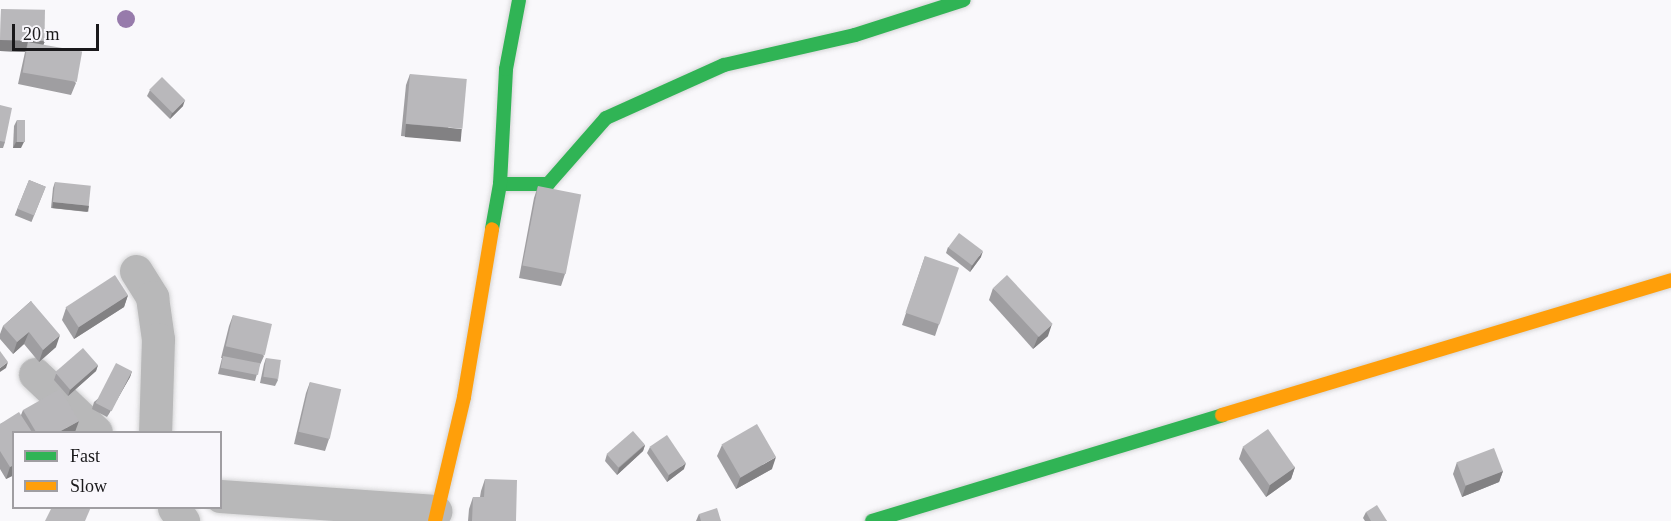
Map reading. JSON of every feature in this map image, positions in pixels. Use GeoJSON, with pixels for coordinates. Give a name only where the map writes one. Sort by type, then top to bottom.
{"type":"FeatureCollection","features":[{"type":"Feature","properties":{"kind":"street"},"geometry":{"type":"LineString","coordinates":[[222,496],[435,516],[464,397],[500,183],[506,69],[519,0]]}},
{"type":"Feature","properties":{"kind":"street"},"geometry":{"type":"LineString","coordinates":[[500,183],[548,184],[606,118],[724,65],[855,35],[964,0]]}},
{"type":"Feature","properties":{"kind":"street"},"geometry":{"type":"LineString","coordinates":[[136,271],[152,297],[158,339],[155,431]]}},
{"type":"Feature","properties":{"kind":"street"},"geometry":{"type":"LineString","coordinates":[[872,521],[1671,280]]}},
{"type":"Feature","properties":{"kind":"street"},"geometry":{"type":"LineString","coordinates":[[35,374],[95,431]]}},
{"type":"Feature","properties":{"kind":"building"},"geometry":{"type":"Polygon","coordinates":[[[1,9],[45,10],[44,41],[0,40],[1,9]]]}},
{"type":"Feature","properties":{"kind":"building"},"geometry":{"type":"Polygon","coordinates":[[[28,42],[82,52],[77,82],[23,73],[28,42]]]}},
{"type":"Feature","properties":{"kind":"building"},"geometry":{"type":"Polygon","coordinates":[[[410,74],[467,79],[462,129],[406,124],[410,74]]]}},
{"type":"Feature","properties":{"kind":"building"},"geometry":{"type":"Polygon","coordinates":[[[162,77],[185,100],[173,113],[149,90],[162,77]]]}},
{"type":"Feature","properties":{"kind":"building"},"geometry":{"type":"Polygon","coordinates":[[[0,105],[12,108],[5,142],[0,141],[0,105]]]}},
{"type":"Feature","properties":{"kind":"building"},"geometry":{"type":"Polygon","coordinates":[[[17,120],[25,120],[25,142],[17,142],[17,120]]]}},
{"type":"Feature","properties":{"kind":"building"},"geometry":{"type":"Polygon","coordinates":[[[29,180],[46,187],[34,215],[17,209],[29,180]]]}},
{"type":"Feature","properties":{"kind":"building"},"geometry":{"type":"Polygon","coordinates":[[[55,182],[91,186],[89,206],[53,202],[55,182]]]}},
{"type":"Feature","properties":{"kind":"building"},"geometry":{"type":"Polygon","coordinates":[[[538,186],[581,194],[566,274],[523,266],[538,186]]]}},
{"type":"Feature","properties":{"kind":"building"},"geometry":{"type":"Polygon","coordinates":[[[959,233],[983,251],[972,265],[948,247],[959,233]]]}},
{"type":"Feature","properties":{"kind":"building"},"geometry":{"type":"Polygon","coordinates":[[[925,256],[959,268],[940,324],[905,313],[925,256]]]}},
{"type":"Feature","properties":{"kind":"building"},"geometry":{"type":"Polygon","coordinates":[[[115,275],[128,295],[79,327],[66,307],[115,275]]]}},
{"type":"Feature","properties":{"kind":"building"},"geometry":{"type":"Polygon","coordinates":[[[1007,275],[1053,324],[1039,337],[993,288],[1007,275]]]}},
{"type":"Feature","properties":{"kind":"building"},"geometry":{"type":"Polygon","coordinates":[[[31,301],[60,335],[43,350],[29,332],[17,342],[3,326],[31,301]]]}},
{"type":"Feature","properties":{"kind":"building"},"geometry":{"type":"Polygon","coordinates":[[[233,315],[272,324],[265,355],[226,346],[233,315]]]}},
{"type":"Feature","properties":{"kind":"building"},"geometry":{"type":"Polygon","coordinates":[[[83,348],[98,365],[70,390],[55,372],[83,348]]]}},
{"type":"Feature","properties":{"kind":"building"},"geometry":{"type":"Polygon","coordinates":[[[0,351],[8,362],[0,368],[0,351]]]}},
{"type":"Feature","properties":{"kind":"building"},"geometry":{"type":"Polygon","coordinates":[[[223,356],[260,363],[258,375],[221,368],[223,356]]]}},
{"type":"Feature","properties":{"kind":"building"},"geometry":{"type":"Polygon","coordinates":[[[266,358],[281,360],[278,379],[263,377],[266,358]]]}},
{"type":"Feature","properties":{"kind":"building"},"geometry":{"type":"Polygon","coordinates":[[[116,363],[132,371],[112,411],[96,403],[116,363]]]}},
{"type":"Feature","properties":{"kind":"building"},"geometry":{"type":"Polygon","coordinates":[[[310,382],[341,389],[330,439],[299,432],[310,382]]]}},
{"type":"Feature","properties":{"kind":"building"},"geometry":{"type":"Polygon","coordinates":[[[60,389],[79,421],[61,431],[35,431],[23,410],[60,389]]]}},
{"type":"Feature","properties":{"kind":"building"},"geometry":{"type":"Polygon","coordinates":[[[19,412],[31,431],[12,431],[12,466],[10,467],[0,451],[0,424],[19,412]]]}},
{"type":"Feature","properties":{"kind":"building"},"geometry":{"type":"Polygon","coordinates":[[[757,424],[776,457],[740,477],[721,445],[757,424]]]}},
{"type":"Feature","properties":{"kind":"building"},"geometry":{"type":"Polygon","coordinates":[[[1268,429],[1295,468],[1270,485],[1243,447],[1268,429]]]}},
{"type":"Feature","properties":{"kind":"building"},"geometry":{"type":"Polygon","coordinates":[[[633,431],[645,445],[618,468],[607,454],[633,431]]]}},
{"type":"Feature","properties":{"kind":"building"},"geometry":{"type":"Polygon","coordinates":[[[667,435],[686,463],[669,475],[650,447],[667,435]]]}},
{"type":"Feature","properties":{"kind":"building"},"geometry":{"type":"Polygon","coordinates":[[[1494,448],[1503,471],[1466,486],[1457,462],[1494,448]]]}},
{"type":"Feature","properties":{"kind":"building"},"geometry":{"type":"Polygon","coordinates":[[[485,479],[517,480],[516,521],[472,521],[473,497],[484,497],[485,479]]]}},
{"type":"Feature","properties":{"kind":"building"},"geometry":{"type":"Polygon","coordinates":[[[1377,505],[1387,521],[1371,521],[1366,512],[1377,505]]]}},
{"type":"Feature","properties":{"kind":"building"},"geometry":{"type":"Polygon","coordinates":[[[717,508],[721,521],[701,521],[699,514],[717,508]]]}},
{"type":"Feature","properties":{"kind":"building"},"geometry":{"type":"Polygon","coordinates":[[[51,509],[90,509],[85,521],[45,521],[51,509]]]}},
{"type":"Feature","properties":{"kind":"traffic: fast"},"geometry":{"type":"LineString","coordinates":[[492,229],[500,184],[506,69],[519,0]]}},
{"type":"Feature","properties":{"kind":"traffic: fast"},"geometry":{"type":"LineString","coordinates":[[500,184],[548,184],[606,118],[724,65],[855,35],[964,0]]}},
{"type":"Feature","properties":{"kind":"traffic: fast"},"geometry":{"type":"LineString","coordinates":[[872,521],[1222,415]]}},
{"type":"Feature","properties":{"kind":"traffic: slow"},"geometry":{"type":"LineString","coordinates":[[435,521],[464,397],[492,229]]}},
{"type":"Feature","properties":{"kind":"traffic: slow"},"geometry":{"type":"LineString","coordinates":[[1222,415],[1671,280]]}}]}
